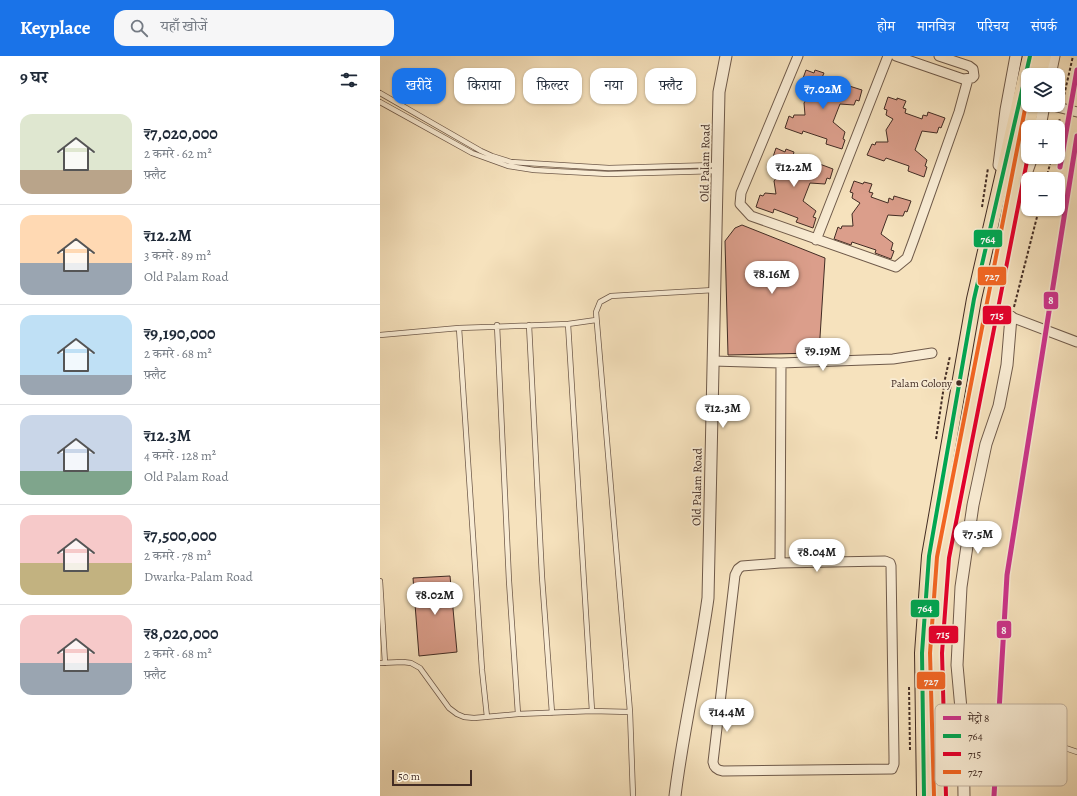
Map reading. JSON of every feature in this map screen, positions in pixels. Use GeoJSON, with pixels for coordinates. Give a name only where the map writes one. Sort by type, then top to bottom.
{"type":"FeatureCollection","features":[{"type":"Feature","properties":{"kind":"main road"},"geometry":{"type":"LineString","coordinates":[[924,796],[922,653],[929,556],[974,299],[1030,56]]}},
{"type":"Feature","properties":{"kind":"main road"},"geometry":{"type":"LineString","coordinates":[[1041,68],[1044,56]]}},
{"type":"Feature","properties":{"kind":"main road"},"geometry":{"type":"LineString","coordinates":[[937,704],[936,653],[943,557],[1031,112]]}},
{"type":"Feature","properties":{"kind":"main road"},"geometry":{"type":"LineString","coordinates":[[940,786],[940,796]]}},
{"type":"Feature","properties":{"kind":"street","name":"Old Palam Road"},"geometry":{"type":"LineString","coordinates":[[675,796],[678,770],[702,645],[708,598],[719,92],[726,56]]}},
{"type":"Feature","properties":{"kind":"street"},"geometry":{"type":"LineString","coordinates":[[798,56],[741,193],[740,204],[751,216],[896,267],[907,258],[959,112],[968,79]]}},
{"type":"Feature","properties":{"kind":"street"},"geometry":{"type":"LineString","coordinates":[[816,240],[888,56]]}},
{"type":"Feature","properties":{"kind":"street"},"geometry":{"type":"LineString","coordinates":[[896,56],[968,79],[974,76],[974,69],[956,59],[939,56]]}},
{"type":"Feature","properties":{"kind":"street"},"geometry":{"type":"LineString","coordinates":[[991,227],[1006,110],[1016,56]]}},
{"type":"Feature","properties":{"kind":"street"},"geometry":{"type":"LineString","coordinates":[[1051,68],[1054,56]]}},
{"type":"Feature","properties":{"kind":"street"},"geometry":{"type":"LineString","coordinates":[[1065,108],[1077,112]]}},
{"type":"Feature","properties":{"kind":"street"},"geometry":{"type":"LineString","coordinates":[[1008,227],[1030,164]]}},
{"type":"Feature","properties":{"kind":"street"},"geometry":{"type":"LineString","coordinates":[[960,704],[956,666],[961,587],[973,505],[986,444],[999,406],[1007,365],[1011,317],[1077,342]]}},
{"type":"Feature","properties":{"kind":"street"},"geometry":{"type":"LineString","coordinates":[[713,361],[781,363],[893,359],[932,353]]}},
{"type":"Feature","properties":{"kind":"street"},"geometry":{"type":"LineString","coordinates":[[780,563],[781,363]]}},
{"type":"Feature","properties":{"kind":"street"},"geometry":{"type":"LineString","coordinates":[[885,561],[890,563],[894,758],[892,769],[723,772],[716,769],[714,766],[713,762],[735,575],[738,569],[742,566],[780,563],[885,561]]}},
{"type":"Feature","properties":{"kind":"street"},"geometry":{"type":"LineString","coordinates":[[964,786],[964,796]]}},
{"type":"Feature","properties":{"kind":"lane"},"geometry":{"type":"LineString","coordinates":[[380,93],[481,151],[512,162],[609,168],[717,168]]}},
{"type":"Feature","properties":{"kind":"lane"},"geometry":{"type":"LineString","coordinates":[[380,102],[472,153],[508,166],[534,170],[608,174],[717,168]]}},
{"type":"Feature","properties":{"kind":"lane"},"geometry":{"type":"LineString","coordinates":[[633,796],[630,712],[596,312],[600,302],[611,296],[714,290]]}},
{"type":"Feature","properties":{"kind":"lane"},"geometry":{"type":"LineString","coordinates":[[380,335],[459,328],[568,324],[596,320]]}},
{"type":"Feature","properties":{"kind":"lane"},"geometry":{"type":"LineString","coordinates":[[568,324],[592,710]]}},
{"type":"Feature","properties":{"kind":"lane"},"geometry":{"type":"LineString","coordinates":[[529,325],[542,577],[552,713]]}},
{"type":"Feature","properties":{"kind":"lane"},"geometry":{"type":"LineString","coordinates":[[497,326],[509,581],[518,714]]}},
{"type":"Feature","properties":{"kind":"lane"},"geometry":{"type":"LineString","coordinates":[[459,328],[481,654],[487,717]]}},
{"type":"Feature","properties":{"kind":"lane"},"geometry":{"type":"LineString","coordinates":[[380,581],[383,663],[411,663],[420,668],[426,674],[449,708],[457,714],[474,718],[592,710],[630,712]]}},
{"type":"Feature","properties":{"kind":"lane"},"geometry":{"type":"LineString","coordinates":[[1067,749],[1077,752]]}},
{"type":"Feature","properties":{"kind":"path"},"geometry":{"type":"LineString","coordinates":[[1065,90],[1073,56]]}},
{"type":"Feature","properties":{"kind":"building"},"geometry":{"type":"Polygon","coordinates":[[[806,70],[814,73],[815,70],[824,73],[821,80],[824,82],[823,86],[839,92],[841,87],[845,89],[846,85],[862,90],[859,101],[856,100],[854,105],[840,104],[833,122],[845,132],[843,139],[845,140],[842,149],[826,144],[827,139],[803,131],[802,134],[785,128],[789,116],[793,118],[794,115],[805,115],[804,103],[811,92],[804,87],[805,82],[802,81],[806,70]]]}},
{"type":"Feature","properties":{"kind":"building"},"geometry":{"type":"Polygon","coordinates":[[[888,97],[906,101],[903,108],[906,109],[905,113],[922,119],[923,115],[927,116],[928,112],[945,118],[937,133],[922,131],[915,150],[927,160],[925,166],[927,167],[924,177],[908,171],[909,166],[886,158],[884,161],[867,155],[872,144],[875,145],[876,142],[888,142],[886,130],[893,119],[886,115],[887,110],[884,109],[888,97]]]}},
{"type":"Feature","properties":{"kind":"building"},"geometry":{"type":"Polygon","coordinates":[[[776,148],[785,152],[786,149],[794,152],[792,159],[795,160],[794,164],[810,170],[812,166],[815,168],[817,163],[833,169],[830,179],[827,178],[825,184],[810,183],[803,201],[816,211],[813,217],[816,218],[813,228],[796,222],[798,218],[774,209],[773,213],[756,207],[760,195],[763,196],[765,193],[776,194],[774,181],[782,171],[774,166],[776,161],[772,160],[776,148]]]}},
{"type":"Feature","properties":{"kind":"building"},"geometry":{"type":"Polygon","coordinates":[[[854,181],[863,184],[864,182],[872,184],[869,192],[873,193],[871,197],[888,203],[889,198],[893,200],[894,196],[911,201],[907,212],[905,211],[903,216],[888,215],[881,234],[893,243],[891,250],[894,251],[891,259],[875,253],[876,250],[852,242],[851,245],[834,239],[838,227],[841,229],[842,226],[853,226],[852,214],[860,203],[852,198],[853,193],[850,192],[854,181]]]}},
{"type":"Feature","properties":{"kind":"building"},"geometry":{"type":"Polygon","coordinates":[[[742,225],[825,258],[819,353],[728,355],[725,241],[735,228],[742,225]]]}},
{"type":"Feature","properties":{"kind":"building"},"geometry":{"type":"Polygon","coordinates":[[[450,576],[457,652],[419,656],[413,578],[450,576]]]}},
{"type":"Feature","properties":{"kind":"metro line","name":"8"},"geometry":{"type":"LineString","coordinates":[[1060,167],[1077,70]]}},
{"type":"Feature","properties":{"kind":"metro line","name":"8"},"geometry":{"type":"LineString","coordinates":[[999,704],[1007,575],[1077,136]]}},
{"type":"Feature","properties":{"kind":"metro line","name":"8"},"geometry":{"type":"LineString","coordinates":[[994,796],[995,786]]}},
{"type":"Feature","properties":{"kind":"transit line","name":"764"},"geometry":{"type":"LineString","coordinates":[[924,796],[922,653],[929,556],[974,299],[1030,56]]}},
{"type":"Feature","properties":{"kind":"transit line","name":"727"},"geometry":{"type":"LineString","coordinates":[[934,796],[930,653],[937,557],[1024,112]]}},
{"type":"Feature","properties":{"kind":"transit line","name":"715"},"geometry":{"type":"LineString","coordinates":[[943,704],[942,653],[949,558],[1026,164]]}},
{"type":"Feature","properties":{"kind":"transit line","name":"715"},"geometry":{"type":"LineString","coordinates":[[946,786],[946,796]]}},
{"type":"Feature","properties":{"kind":"place","name":"Palam Colony"},"geometry":{"type":"Point","coordinates":[959,383]}}]}
